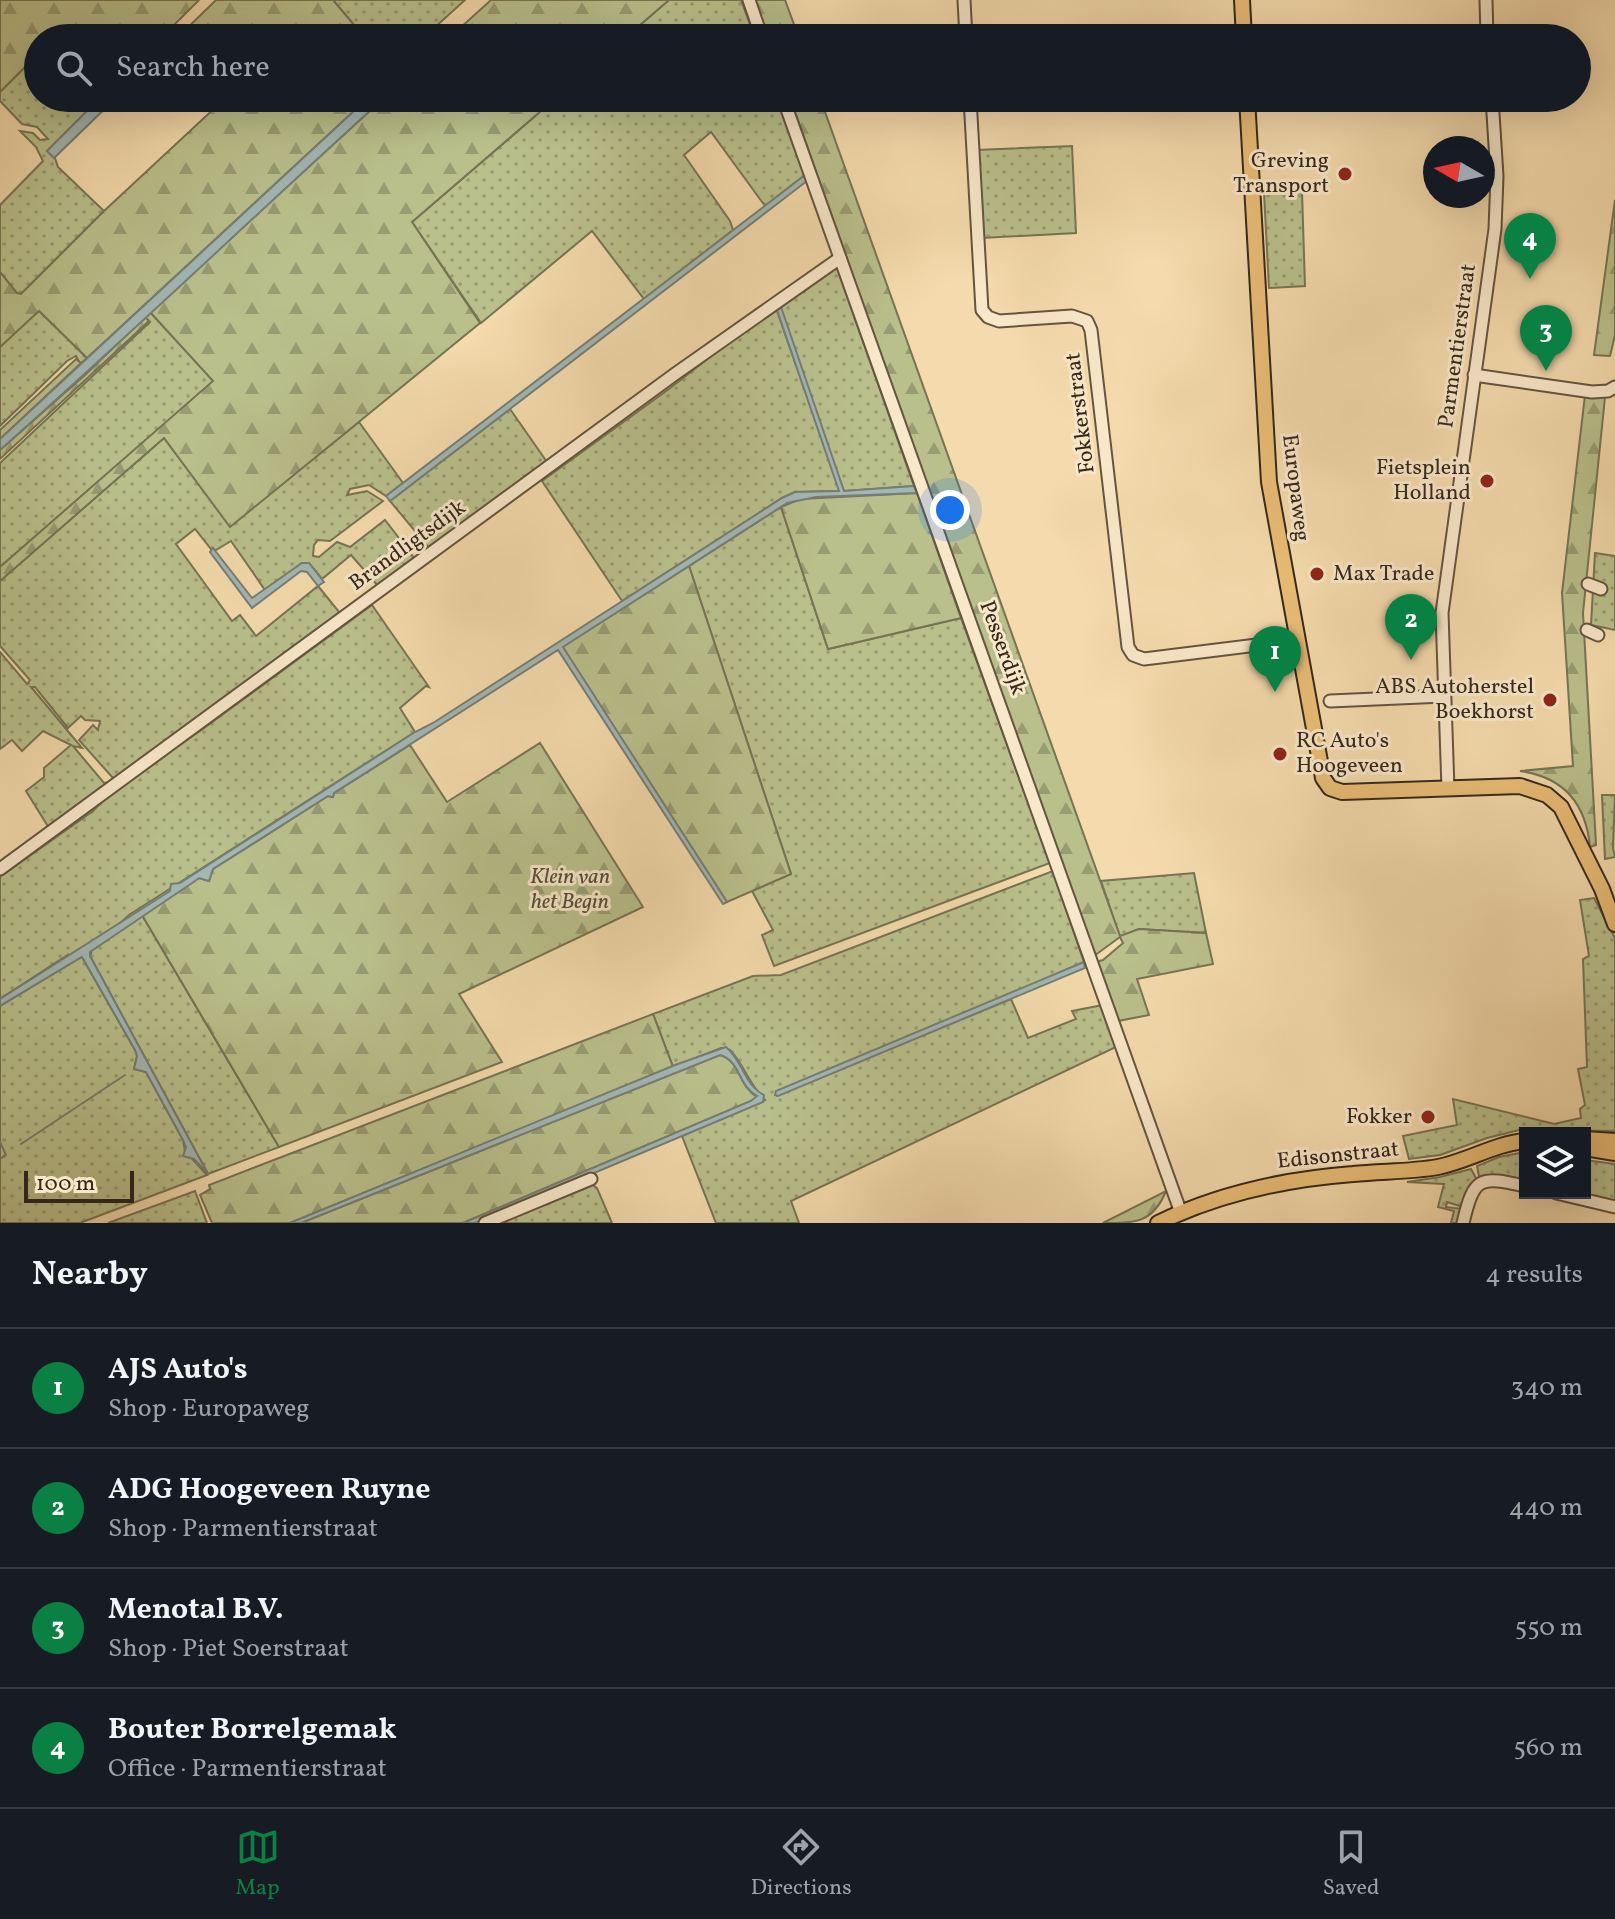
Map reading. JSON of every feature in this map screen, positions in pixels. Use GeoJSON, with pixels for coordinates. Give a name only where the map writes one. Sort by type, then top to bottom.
{"type":"FeatureCollection","features":[{"type":"Feature","properties":{"kind":"main road"},"geometry":{"type":"LineString","coordinates":[[1242,0],[1243,24]]}},
{"type":"Feature","properties":{"kind":"main road","name":"Europaweg"},"geometry":{"type":"LineString","coordinates":[[1248,112],[1269,482],[1322,774],[1330,788],[1349,792],[1520,786],[1547,795],[1561,807],[1569,820],[1615,924]]}},
{"type":"Feature","properties":{"kind":"main road","name":"Europaweg"},"geometry":{"type":"LineString","coordinates":[[1602,889],[1615,905]]}},
{"type":"Feature","properties":{"kind":"main road"},"geometry":{"type":"LineString","coordinates":[[1591,1139],[1615,1141]]}},
{"type":"Feature","properties":{"kind":"main road","name":"Edisonstraat"},"geometry":{"type":"LineString","coordinates":[[1158,1223],[1267,1186],[1325,1177],[1440,1167],[1496,1146],[1519,1142]]}},
{"type":"Feature","properties":{"kind":"main road"},"geometry":{"type":"LineString","coordinates":[[1591,1149],[1615,1153]]}},
{"type":"Feature","properties":{"kind":"street"},"geometry":{"type":"LineString","coordinates":[[749,0],[757,24]]}},
{"type":"Feature","properties":{"kind":"street"},"geometry":{"type":"LineString","coordinates":[[964,0],[965,24]]}},
{"type":"Feature","properties":{"kind":"street"},"geometry":{"type":"LineString","coordinates":[[1486,0],[1487,24]]}},
{"type":"Feature","properties":{"kind":"street","name":"Pesserdijk"},"geometry":{"type":"LineString","coordinates":[[788,112],[1181,1213]]}},
{"type":"Feature","properties":{"kind":"street","name":"Fokkerstraat"},"geometry":{"type":"LineString","coordinates":[[971,112],[982,310],[988,317],[999,321],[1072,316],[1087,321],[1091,330],[1128,647],[1133,655],[1144,659],[1297,640]]}},
{"type":"Feature","properties":{"kind":"street","name":"Parmentierstraat"},"geometry":{"type":"LineString","coordinates":[[1448,789],[1442,609],[1492,258],[1498,196],[1493,112]]}},
{"type":"Feature","properties":{"kind":"street","name":"Brandligtsdijk"},"geometry":{"type":"LineString","coordinates":[[0,869],[675,374],[840,258]]}},
{"type":"Feature","properties":{"kind":"street"},"geometry":{"type":"LineString","coordinates":[[1474,375],[1592,392],[1611,389]]}},
{"type":"Feature","properties":{"kind":"street"},"geometry":{"type":"LineString","coordinates":[[1588,584],[1601,589]]}},
{"type":"Feature","properties":{"kind":"street"},"geometry":{"type":"LineString","coordinates":[[1330,701],[1444,696]]}},
{"type":"Feature","properties":{"kind":"street"},"geometry":{"type":"LineString","coordinates":[[485,1223],[591,1179]]}},
{"type":"Feature","properties":{"kind":"street"},"geometry":{"type":"LineString","coordinates":[[1463,1223],[1470,1195],[1480,1183],[1495,1180],[1519,1185]]}},
{"type":"Feature","properties":{"kind":"street"},"geometry":{"type":"LineString","coordinates":[[1581,1199],[1615,1207]]}},
{"type":"Feature","properties":{"kind":"green space"},"geometry":{"type":"Polygon","coordinates":[[[0,0],[199,0],[175,24],[24,24],[24,68],[0,92],[0,0]]]}},
{"type":"Feature","properties":{"kind":"green space"},"geometry":{"type":"Polygon","coordinates":[[[216,0],[333,0],[353,24],[191,24],[216,0]]]}},
{"type":"Feature","properties":{"kind":"green space"},"geometry":{"type":"Polygon","coordinates":[[[333,0],[465,0],[438,24],[353,24],[333,0]]]}},
{"type":"Feature","properties":{"kind":"green space"},"geometry":{"type":"Polygon","coordinates":[[[491,0],[669,0],[641,24],[464,24],[491,0]]]}},
{"type":"Feature","properties":{"kind":"green space"},"geometry":{"type":"Polygon","coordinates":[[[669,0],[741,0],[750,24],[641,24],[669,0]]]}},
{"type":"Feature","properties":{"kind":"green space"},"geometry":{"type":"Polygon","coordinates":[[[753,0],[785,0],[794,24],[762,24],[753,0]]]}},
{"type":"Feature","properties":{"kind":"green space"},"geometry":{"type":"Polygon","coordinates":[[[24,68],[24,112],[86,112],[47,151],[55,158],[58,167],[104,211],[21,294],[17,294],[0,272],[0,205],[43,161],[36,147],[20,131],[33,133],[40,140],[48,139],[37,127],[22,124],[0,101],[0,92],[24,68]]]}},
{"type":"Feature","properties":{"kind":"green space"},"geometry":{"type":"Polygon","coordinates":[[[210,112],[353,112],[87,358],[39,311],[0,347],[0,272],[21,294],[210,112]]]}},
{"type":"Feature","properties":{"kind":"green space"},"geometry":{"type":"Polygon","coordinates":[[[369,112],[540,112],[412,222],[480,323],[230,527],[164,438],[0,581],[0,567],[213,381],[150,312],[369,112]]]}},
{"type":"Feature","properties":{"kind":"green space"},"geometry":{"type":"Polygon","coordinates":[[[540,112],[783,112],[805,175],[765,206],[711,132],[684,155],[730,221],[733,230],[644,299],[592,231],[481,323],[412,222],[540,112]]]}},
{"type":"Feature","properties":{"kind":"green space"},"geometry":{"type":"Polygon","coordinates":[[[795,112],[825,112],[1120,936],[1139,929],[1206,933],[1213,964],[1137,979],[1149,1015],[1118,1021],[1096,962],[1123,943],[1120,937],[1094,956],[795,112]]]}},
{"type":"Feature","properties":{"kind":"green space"},"geometry":{"type":"Polygon","coordinates":[[[1072,146],[1076,233],[982,238],[977,150],[1072,146]]]}},
{"type":"Feature","properties":{"kind":"green space"},"geometry":{"type":"Polygon","coordinates":[[[1302,192],[1305,286],[1269,288],[1264,193],[1302,192]]]}},
{"type":"Feature","properties":{"kind":"green space"},"geometry":{"type":"Polygon","coordinates":[[[1615,200],[1615,335],[1610,356],[1594,355],[1615,200]]]}},
{"type":"Feature","properties":{"kind":"green space"},"geometry":{"type":"Polygon","coordinates":[[[837,268],[914,486],[844,491],[776,308],[840,491],[795,492],[782,498],[622,601],[542,481],[669,389],[779,303],[837,268]]]}},
{"type":"Feature","properties":{"kind":"green space"},"geometry":{"type":"Polygon","coordinates":[[[39,310],[87,358],[80,364],[76,356],[67,361],[0,426],[0,347],[39,310]]]}},
{"type":"Feature","properties":{"kind":"green space"},"geometry":{"type":"Polygon","coordinates":[[[150,312],[214,381],[0,567],[0,463],[150,322],[145,317],[150,312]]]}},
{"type":"Feature","properties":{"kind":"green space"},"geometry":{"type":"Polygon","coordinates":[[[145,317],[149,321],[0,459],[0,450],[145,317]]]}},
{"type":"Feature","properties":{"kind":"green space"},"geometry":{"type":"Polygon","coordinates":[[[76,359],[81,363],[0,439],[0,430],[76,359]]]}},
{"type":"Feature","properties":{"kind":"green space"},"geometry":{"type":"Polygon","coordinates":[[[1585,395],[1605,397],[1583,613],[1596,845],[1590,847],[1584,818],[1570,795],[1549,779],[1520,771],[1573,766],[1562,593],[1585,395]]]}},
{"type":"Feature","properties":{"kind":"green space"},"geometry":{"type":"Polygon","coordinates":[[[510,409],[547,462],[429,548],[390,501],[510,409]]]}},
{"type":"Feature","properties":{"kind":"green space"},"geometry":{"type":"Polygon","coordinates":[[[359,422],[403,483],[386,496],[369,485],[350,489],[347,495],[367,491],[383,501],[330,541],[318,540],[313,556],[319,557],[337,542],[350,547],[385,520],[415,559],[378,586],[351,555],[322,579],[309,563],[302,563],[265,590],[231,541],[216,550],[211,549],[195,529],[176,544],[232,621],[240,615],[256,636],[318,586],[340,613],[49,828],[26,791],[44,777],[44,768],[71,745],[43,731],[22,751],[12,740],[0,749],[0,652],[27,684],[30,680],[0,646],[0,581],[164,438],[230,526],[359,422]],[[31,687],[82,748],[73,746],[104,783],[111,782],[113,778],[79,740],[93,725],[98,730],[100,721],[85,720],[81,716],[68,728],[35,687],[31,687]]]}},
{"type":"Feature","properties":{"kind":"green space"},"geometry":{"type":"Polygon","coordinates":[[[917,493],[961,618],[828,649],[781,507],[800,499],[917,493]]]}},
{"type":"Feature","properties":{"kind":"green space"},"geometry":{"type":"Polygon","coordinates":[[[781,507],[828,649],[961,618],[1050,863],[774,966],[762,935],[773,930],[752,891],[791,874],[689,566],[781,507]]]}},
{"type":"Feature","properties":{"kind":"green space"},"geometry":{"type":"Polygon","coordinates":[[[1595,553],[1615,556],[1615,630],[1591,625],[1595,553]]]}},
{"type":"Feature","properties":{"kind":"green space"},"geometry":{"type":"Polygon","coordinates":[[[689,566],[791,874],[727,902],[562,647],[689,566]]]}},
{"type":"Feature","properties":{"kind":"green space"},"geometry":{"type":"Polygon","coordinates":[[[372,605],[429,687],[426,686],[400,708],[415,732],[129,915],[82,957],[135,1050],[134,1069],[146,1072],[183,1140],[185,1151],[207,1175],[80,1223],[0,1223],[0,1006],[28,989],[69,954],[0,999],[0,877],[93,811],[115,788],[200,731],[372,605]]]}},
{"type":"Feature","properties":{"kind":"green space","name":"Klein van het Begin"},"geometry":{"type":"Polygon","coordinates":[[[540,743],[643,907],[459,994],[502,1062],[279,1147],[142,915],[199,878],[209,881],[213,869],[328,796],[333,797],[334,793],[410,745],[447,802],[540,743]]]}},
{"type":"Feature","properties":{"kind":"green space"},"geometry":{"type":"Polygon","coordinates":[[[1602,795],[1615,795],[1615,857],[1605,859],[1602,795]]]}},
{"type":"Feature","properties":{"kind":"green space"},"geometry":{"type":"Polygon","coordinates":[[[1053,871],[1084,962],[776,1096],[1011,999],[1028,1038],[1076,1019],[1072,1011],[1103,1005],[1116,1047],[791,1201],[799,1223],[716,1223],[682,1136],[765,1100],[730,1050],[721,1048],[673,1067],[653,1014],[753,976],[781,975],[1053,871]]]}},
{"type":"Feature","properties":{"kind":"green space"},"geometry":{"type":"Polygon","coordinates":[[[1194,873],[1206,933],[1139,929],[1120,937],[1101,881],[1194,873]]]}},
{"type":"Feature","properties":{"kind":"green space"},"geometry":{"type":"Polygon","coordinates":[[[1594,898],[1615,938],[1615,1131],[1591,1131],[1591,1127],[1519,1127],[1519,1130],[1440,1155],[1409,1159],[1403,1136],[1457,1125],[1453,1099],[1554,1124],[1581,1118],[1580,1109],[1585,1105],[1578,1069],[1587,1067],[1583,959],[1589,956],[1580,900],[1594,898]]]}},
{"type":"Feature","properties":{"kind":"green space"},"geometry":{"type":"Polygon","coordinates":[[[142,915],[279,1147],[208,1174],[90,956],[93,947],[142,915]]]}},
{"type":"Feature","properties":{"kind":"green space"},"geometry":{"type":"Polygon","coordinates":[[[653,1014],[673,1067],[290,1223],[212,1223],[200,1195],[210,1189],[209,1185],[653,1014]]]}},
{"type":"Feature","properties":{"kind":"green space"},"geometry":{"type":"Polygon","coordinates":[[[720,1055],[732,1063],[746,1087],[757,1097],[463,1223],[301,1223],[720,1055]]]}},
{"type":"Feature","properties":{"kind":"green space"},"geometry":{"type":"Polygon","coordinates":[[[1519,1153],[1519,1181],[1479,1176],[1477,1166],[1519,1153]]]}},
{"type":"Feature","properties":{"kind":"green space"},"geometry":{"type":"Polygon","coordinates":[[[1591,1161],[1615,1164],[1615,1203],[1591,1197],[1591,1161]]]}},
{"type":"Feature","properties":{"kind":"green space"},"geometry":{"type":"Polygon","coordinates":[[[1471,1169],[1477,1180],[1463,1207],[1447,1202],[1446,1207],[1463,1209],[1459,1223],[1451,1223],[1454,1211],[1438,1207],[1444,1184],[1407,1182],[1440,1177],[1471,1169]]]}},
{"type":"Feature","properties":{"kind":"green space"},"geometry":{"type":"Polygon","coordinates":[[[592,1184],[597,1188],[612,1223],[494,1223],[592,1184]]]}},
{"type":"Feature","properties":{"kind":"green space"},"geometry":{"type":"Polygon","coordinates":[[[195,1191],[207,1223],[108,1223],[195,1191]]]}},
{"type":"Feature","properties":{"kind":"green space"},"geometry":{"type":"Polygon","coordinates":[[[1166,1191],[1155,1210],[1142,1219],[1103,1223],[1166,1191]]]}},
{"type":"Feature","properties":{"kind":"water"},"geometry":{"type":"Polygon","coordinates":[[[86,112],[102,112],[54,158],[47,151],[86,112]]]}},
{"type":"Feature","properties":{"kind":"water"},"geometry":{"type":"Polygon","coordinates":[[[353,112],[369,112],[0,450],[0,439],[353,112]]]}},
{"type":"Feature","properties":{"kind":"water"},"geometry":{"type":"Polygon","coordinates":[[[805,175],[807,181],[390,501],[386,496],[805,175]]]}},
{"type":"Feature","properties":{"kind":"water"},"geometry":{"type":"Polygon","coordinates":[[[780,304],[844,491],[914,486],[917,493],[816,497],[787,503],[563,647],[727,902],[723,904],[558,650],[334,793],[333,797],[328,796],[213,869],[209,881],[199,878],[90,952],[208,1174],[194,1159],[183,1156],[186,1147],[183,1140],[146,1072],[134,1069],[135,1050],[82,957],[0,1006],[0,999],[170,891],[171,884],[180,883],[782,498],[795,492],[839,491],[776,307],[780,304]]]}},
{"type":"Feature","properties":{"kind":"water"},"geometry":{"type":"Polygon","coordinates":[[[213,548],[252,598],[302,563],[309,563],[324,582],[318,586],[307,572],[301,571],[252,608],[210,552],[213,548]]]}},
{"type":"Feature","properties":{"kind":"water"},"geometry":{"type":"Polygon","coordinates":[[[1084,962],[1085,968],[775,1095],[776,1091],[1084,962]]]}},
{"type":"Feature","properties":{"kind":"water"},"geometry":{"type":"Polygon","coordinates":[[[726,1047],[752,1085],[764,1095],[763,1102],[475,1223],[463,1223],[757,1096],[746,1086],[732,1063],[720,1055],[301,1223],[290,1223],[675,1065],[726,1047]]]}},
{"type":"Feature","properties":{"kind":"waterway"},"geometry":{"type":"LineString","coordinates":[[21,1144],[125,1075]]}},
{"type":"Feature","properties":{"kind":"waterway"},"geometry":{"type":"LineString","coordinates":[[0,1142],[6,1155],[0,1159]]}},
{"type":"Feature","properties":{"kind":"place","name":"Greving Transport"},"geometry":{"type":"Point","coordinates":[1345,174]}},
{"type":"Feature","properties":{"kind":"place","name":"Bouter Borrelgemak"},"geometry":{"type":"Point","coordinates":[1530,279]}},
{"type":"Feature","properties":{"kind":"place","name":"Menotal B.V."},"geometry":{"type":"Point","coordinates":[1546,371]}},
{"type":"Feature","properties":{"kind":"place","name":"Fietsplein Holland"},"geometry":{"type":"Point","coordinates":[1487,481]}},
{"type":"Feature","properties":{"kind":"place","name":"Max Trade"},"geometry":{"type":"Point","coordinates":[1317,574]}},
{"type":"Feature","properties":{"kind":"place","name":"ADG Hoogeveen Ruyne"},"geometry":{"type":"Point","coordinates":[1411,660]}},
{"type":"Feature","properties":{"kind":"place","name":"AJS Auto's"},"geometry":{"type":"Point","coordinates":[1275,692]}},
{"type":"Feature","properties":{"kind":"place","name":"ABS Autoherstel Boekhorst"},"geometry":{"type":"Point","coordinates":[1550,700]}},
{"type":"Feature","properties":{"kind":"place","name":"RC Auto's Hoogeveen"},"geometry":{"type":"Point","coordinates":[1280,754]}},
{"type":"Feature","properties":{"kind":"place","name":"Fokker"},"geometry":{"type":"Point","coordinates":[1428,1117]}}]}
